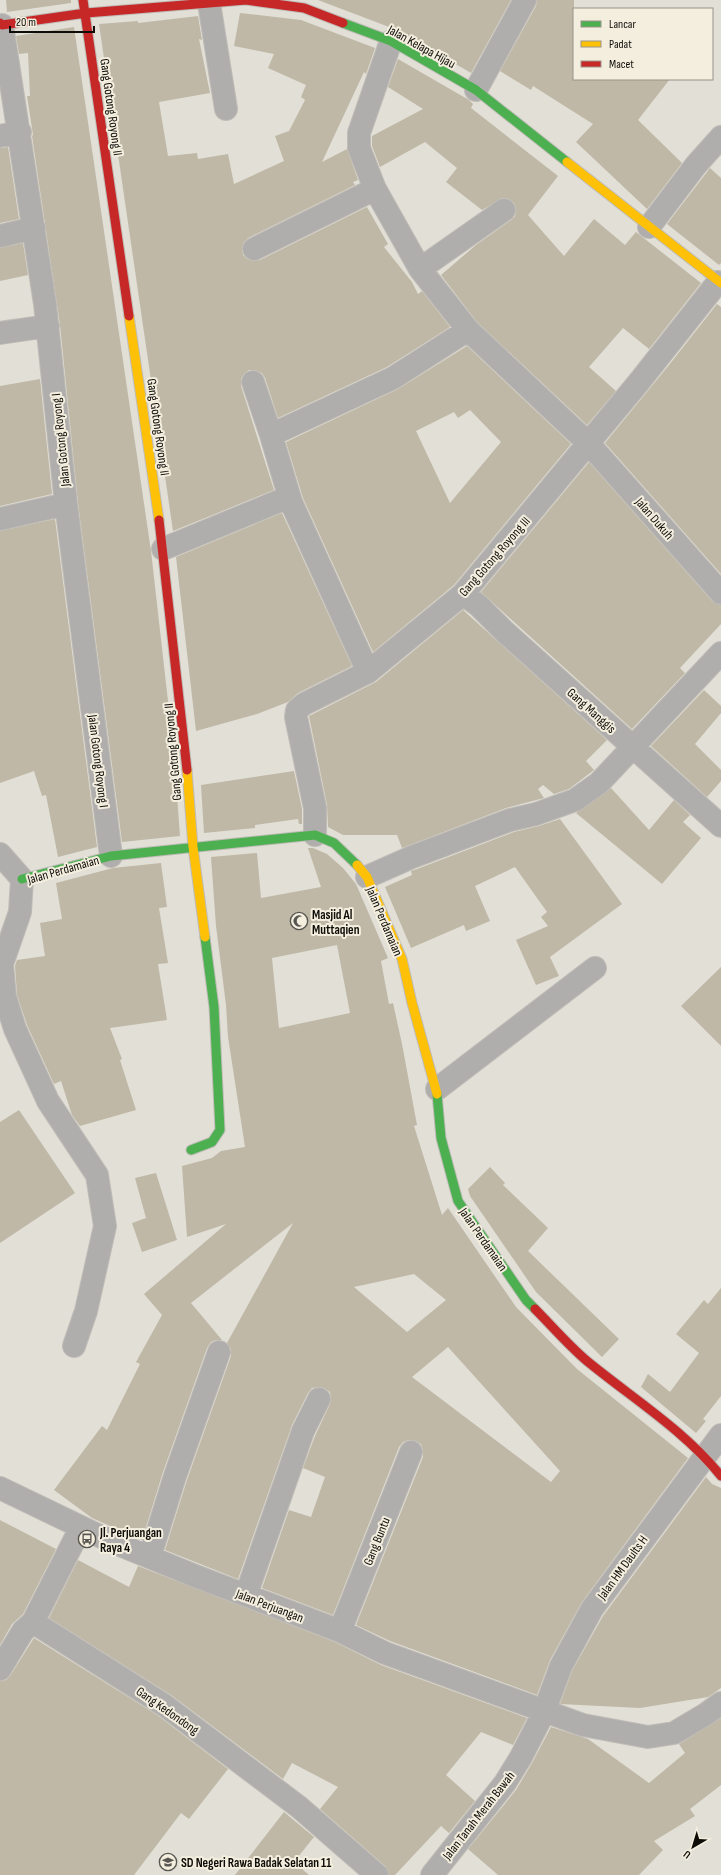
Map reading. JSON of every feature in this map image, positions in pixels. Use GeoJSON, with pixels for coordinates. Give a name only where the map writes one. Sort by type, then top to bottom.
{"type":"FeatureCollection","features":[{"type":"Feature","properties":{"kind":"street","name":"Gang Gotong Royong II"},"geometry":{"type":"LineString","coordinates":[[83,0],[163,549],[186,753],[193,847],[214,1007],[220,1130],[218,1136],[210,1145],[191,1150]]}},
{"type":"Feature","properties":{"kind":"street","name":"Jalan Kelapa Hijau"},"geometry":{"type":"LineString","coordinates":[[1,24],[86,13],[246,0],[304,8],[391,41],[476,90],[720,282]]}},
{"type":"Feature","properties":{"kind":"street"},"geometry":{"type":"LineString","coordinates":[[476,90],[525,0]]}},
{"type":"Feature","properties":{"kind":"street"},"geometry":{"type":"LineString","coordinates":[[210,3],[226,109]]}},
{"type":"Feature","properties":{"kind":"street","name":"Jalan Gotong Royong I"},"geometry":{"type":"LineString","coordinates":[[1,24],[10,134],[34,228],[48,326],[66,504],[111,856]]}},
{"type":"Feature","properties":{"kind":"street","name":"Jalan Dukuh"},"geometry":{"type":"LineString","coordinates":[[391,41],[359,133],[359,148],[376,189],[420,269],[468,330],[589,444],[721,593]]}},
{"type":"Feature","properties":{"kind":"street"},"geometry":{"type":"LineString","coordinates":[[649,227],[696,165],[721,137]]}},
{"type":"Feature","properties":{"kind":"street"},"geometry":{"type":"LineString","coordinates":[[254,249],[376,189]]}},
{"type":"Feature","properties":{"kind":"street"},"geometry":{"type":"LineString","coordinates":[[420,269],[504,210]]}},
{"type":"Feature","properties":{"kind":"street"},"geometry":{"type":"LineString","coordinates":[[0,236],[34,228]]}},
{"type":"Feature","properties":{"kind":"street","name":"Gang Gotong Royong III"},"geometry":{"type":"LineString","coordinates":[[315,835],[315,808],[296,716],[297,710],[304,704],[368,672],[463,594],[589,444],[720,282]]}},
{"type":"Feature","properties":{"kind":"street"},"geometry":{"type":"LineString","coordinates":[[0,333],[48,326]]}},
{"type":"Feature","properties":{"kind":"street"},"geometry":{"type":"LineString","coordinates":[[271,435],[393,378],[468,330]]}},
{"type":"Feature","properties":{"kind":"street"},"geometry":{"type":"LineString","coordinates":[[253,382],[271,435],[289,497],[368,672]]}},
{"type":"Feature","properties":{"kind":"street"},"geometry":{"type":"LineString","coordinates":[[163,549],[289,497]]}},
{"type":"Feature","properties":{"kind":"street"},"geometry":{"type":"LineString","coordinates":[[0,519],[66,504]]}},
{"type":"Feature","properties":{"kind":"street","name":"Gang Manggis"},"geometry":{"type":"LineString","coordinates":[[463,594],[478,605],[505,632],[721,826]]}},
{"type":"Feature","properties":{"kind":"street"},"geometry":{"type":"LineString","coordinates":[[367,878],[412,857],[510,820],[536,814],[575,800],[599,783],[721,653]]}},
{"type":"Feature","properties":{"kind":"street","name":"Jalan Perdamaian"},"geometry":{"type":"LineString","coordinates":[[74,1346],[86,1311],[105,1226],[97,1174],[48,1101],[15,1029],[5,991],[2,964],[20,912],[22,879],[111,856],[315,835],[334,843],[352,859],[367,878],[402,959],[412,1003],[437,1089],[441,1138],[458,1201],[526,1300],[586,1360],[634,1397],[704,1456],[721,1476]]}},
{"type":"Feature","properties":{"kind":"street"},"geometry":{"type":"LineString","coordinates":[[0,854],[22,879]]}},
{"type":"Feature","properties":{"kind":"street"},"geometry":{"type":"LineString","coordinates":[[437,1089],[595,968]]}},
{"type":"Feature","properties":{"kind":"street"},"geometry":{"type":"LineString","coordinates":[[150,1556],[178,1468],[219,1352]]}},
{"type":"Feature","properties":{"kind":"street"},"geometry":{"type":"LineString","coordinates":[[246,1595],[303,1431],[319,1399]]}},
{"type":"Feature","properties":{"kind":"street","name":"Jalan HM Daults H"},"geometry":{"type":"LineString","coordinates":[[544,1712],[562,1666],[592,1609],[721,1435]]}},
{"type":"Feature","properties":{"kind":"street","name":"Gang Buntu"},"geometry":{"type":"LineString","coordinates":[[340,1631],[411,1452]]}},
{"type":"Feature","properties":{"kind":"street","name":"Jalan Perjuangan"},"geometry":{"type":"LineString","coordinates":[[0,1488],[81,1527],[198,1577],[340,1631],[385,1653],[583,1725],[648,1737],[674,1733],[706,1714],[721,1703]]}},
{"type":"Feature","properties":{"kind":"street"},"geometry":{"type":"LineString","coordinates":[[0,1668],[23,1631],[33,1622],[81,1527]]}},
{"type":"Feature","properties":{"kind":"street","name":"Gang Kedondong"},"geometry":{"type":"LineString","coordinates":[[33,1622],[164,1705],[299,1807],[378,1875]]}},
{"type":"Feature","properties":{"kind":"street","name":"Jalan Tanah Merah Bawah"},"geometry":{"type":"LineString","coordinates":[[432,1875],[505,1783],[522,1757],[544,1712]]}},
{"type":"Feature","properties":{"kind":"building"},"geometry":{"type":"Polygon","coordinates":[[[6,0],[71,0],[71,3],[7,12],[6,0]]]}},
{"type":"Feature","properties":{"kind":"building"},"geometry":{"type":"Polygon","coordinates":[[[318,0],[511,0],[471,73],[397,30],[318,0]]]}},
{"type":"Feature","properties":{"kind":"building"},"geometry":{"type":"Polygon","coordinates":[[[537,0],[574,0],[573,80],[669,80],[638,120],[682,163],[647,209],[576,142],[593,124],[533,86],[531,90],[500,71],[536,6],[537,0]]]}},
{"type":"Feature","properties":{"kind":"building"},"geometry":{"type":"Polygon","coordinates":[[[240,13],[301,20],[375,48],[366,74],[364,72],[322,162],[347,149],[358,180],[353,182],[355,185],[248,238],[244,242],[242,248],[243,255],[247,259],[253,261],[260,260],[367,207],[388,244],[384,247],[412,282],[418,294],[422,291],[450,327],[387,367],[278,418],[262,373],[255,370],[249,370],[241,379],[241,386],[274,490],[173,531],[99,24],[138,21],[138,23],[198,16],[202,40],[199,39],[210,93],[159,102],[168,156],[197,153],[198,159],[228,154],[234,184],[284,161],[275,136],[289,131],[305,100],[301,97],[306,85],[268,68],[274,54],[234,46],[240,13]]]}},
{"type":"Feature","properties":{"kind":"building"},"geometry":{"type":"Polygon","coordinates":[[[74,27],[151,551],[174,754],[180,836],[122,842],[78,503],[60,325],[27,96],[30,96],[28,53],[19,54],[16,36],[74,27]]]}},
{"type":"Feature","properties":{"kind":"building"},"geometry":{"type":"Polygon","coordinates":[[[398,59],[469,100],[473,104],[471,108],[558,176],[528,215],[564,256],[594,219],[625,245],[636,232],[701,283],[649,349],[623,328],[589,367],[616,391],[587,425],[477,322],[441,275],[476,245],[511,220],[515,216],[516,209],[514,203],[509,199],[503,198],[482,210],[446,182],[457,168],[425,142],[380,167],[372,146],[372,136],[423,109],[388,87],[398,59]]]}},
{"type":"Feature","properties":{"kind":"building"},"geometry":{"type":"Polygon","coordinates":[[[8,147],[19,219],[0,223],[0,148],[8,147]]]}},
{"type":"Feature","properties":{"kind":"building"},"geometry":{"type":"Polygon","coordinates":[[[710,168],[721,178],[721,263],[719,265],[667,224],[710,168]]]}},
{"type":"Feature","properties":{"kind":"building"},"geometry":{"type":"Polygon","coordinates":[[[23,243],[28,275],[0,281],[0,248],[23,243]]]}},
{"type":"Feature","properties":{"kind":"building"},"geometry":{"type":"Polygon","coordinates":[[[717,304],[721,307],[721,574],[605,443],[717,304]]]}},
{"type":"Feature","properties":{"kind":"building"},"geometry":{"type":"Polygon","coordinates":[[[467,346],[571,444],[454,585],[373,652],[303,498],[286,442],[398,389],[467,346]],[[470,410],[458,418],[454,412],[416,431],[450,503],[501,442],[470,410]]]}},
{"type":"Feature","properties":{"kind":"building"},"geometry":{"type":"Polygon","coordinates":[[[40,379],[52,494],[0,506],[0,386],[40,379]]]}},
{"type":"Feature","properties":{"kind":"building"},"geometry":{"type":"Polygon","coordinates":[[[589,462],[712,601],[721,605],[721,624],[680,668],[685,673],[632,729],[481,592],[589,462]]]}},
{"type":"Feature","properties":{"kind":"building"},"geometry":{"type":"Polygon","coordinates":[[[282,513],[352,666],[298,693],[288,702],[257,714],[196,731],[176,557],[282,513]]]}},
{"type":"Feature","properties":{"kind":"building"},"geometry":{"type":"Polygon","coordinates":[[[55,519],[97,847],[58,857],[46,795],[42,796],[34,771],[0,783],[0,531],[55,519]]]}},
{"type":"Feature","properties":{"kind":"building"},"geometry":{"type":"Polygon","coordinates":[[[463,610],[607,740],[586,761],[594,770],[569,789],[554,794],[543,785],[538,789],[544,798],[506,808],[402,848],[397,835],[343,835],[328,827],[327,805],[309,716],[376,682],[463,610]]]}},
{"type":"Feature","properties":{"kind":"building"},"geometry":{"type":"Polygon","coordinates":[[[704,690],[721,706],[721,713],[695,744],[721,770],[721,781],[707,797],[651,746],[704,690]]]}},
{"type":"Feature","properties":{"kind":"building"},"geometry":{"type":"Polygon","coordinates":[[[294,771],[302,809],[302,824],[299,824],[298,819],[255,825],[255,828],[204,833],[201,785],[294,771]]]}},
{"type":"Feature","properties":{"kind":"building"},"geometry":{"type":"Polygon","coordinates":[[[611,788],[649,830],[674,800],[690,815],[683,822],[701,838],[662,884],[576,813],[611,788]]]}},
{"type":"Feature","properties":{"kind":"building"},"geometry":{"type":"Polygon","coordinates":[[[560,819],[622,904],[550,957],[559,976],[536,985],[516,940],[548,926],[541,917],[547,912],[515,867],[475,886],[490,921],[466,931],[464,925],[411,948],[385,887],[412,875],[411,871],[514,832],[560,819]]]}},
{"type":"Feature","properties":{"kind":"building"},"geometry":{"type":"Polygon","coordinates":[[[308,848],[313,848],[327,854],[343,868],[356,884],[388,958],[381,961],[389,1004],[393,1003],[402,1044],[417,1125],[414,1126],[442,1215],[448,1208],[516,1307],[577,1369],[688,1458],[582,1602],[550,1660],[537,1695],[390,1641],[356,1625],[423,1457],[421,1444],[416,1441],[409,1440],[403,1442],[399,1447],[333,1615],[262,1588],[289,1510],[311,1517],[325,1477],[303,1468],[315,1436],[330,1404],[330,1392],[324,1388],[312,1388],[292,1425],[238,1579],[165,1550],[187,1480],[231,1356],[231,1349],[227,1343],[293,1223],[191,1303],[222,1340],[211,1342],[207,1348],[163,1472],[142,1540],[92,1518],[54,1490],[102,1426],[107,1430],[140,1364],[136,1362],[162,1315],[144,1294],[226,1224],[187,1237],[182,1166],[212,1158],[221,1151],[245,1147],[228,1037],[226,1005],[216,926],[211,857],[257,853],[261,898],[321,887],[308,848]],[[337,945],[272,958],[279,1028],[350,1013],[337,945]],[[414,1274],[354,1287],[407,1332],[446,1300],[414,1274]],[[448,1347],[412,1377],[551,1482],[560,1471],[448,1347]]]}},
{"type":"Feature","properties":{"kind":"building"},"geometry":{"type":"Polygon","coordinates":[[[161,863],[167,907],[159,908],[168,963],[158,964],[167,1020],[110,1028],[122,1059],[120,1060],[136,1110],[80,1126],[72,1115],[61,1081],[54,1084],[27,1025],[17,995],[15,966],[17,960],[45,956],[40,923],[62,919],[56,883],[113,868],[161,863]]]}},
{"type":"Feature","properties":{"kind":"building"},"geometry":{"type":"Polygon","coordinates":[[[721,967],[721,1046],[681,1006],[721,967]]]}},
{"type":"Feature","properties":{"kind":"building"},"geometry":{"type":"Polygon","coordinates":[[[19,1110],[75,1193],[0,1243],[0,1122],[19,1110]]]}},
{"type":"Feature","properties":{"kind":"building"},"geometry":{"type":"Polygon","coordinates":[[[490,1167],[505,1183],[503,1185],[548,1228],[528,1251],[619,1339],[602,1357],[536,1292],[470,1196],[468,1189],[490,1167]]]}},
{"type":"Feature","properties":{"kind":"building"},"geometry":{"type":"Polygon","coordinates":[[[156,1173],[177,1240],[142,1252],[132,1223],[146,1218],[135,1178],[156,1173]]]}},
{"type":"Feature","properties":{"kind":"building"},"geometry":{"type":"Polygon","coordinates":[[[721,1288],[721,1396],[703,1419],[706,1421],[696,1433],[641,1387],[648,1374],[670,1392],[699,1353],[676,1334],[704,1300],[708,1304],[721,1288]]]}},
{"type":"Feature","properties":{"kind":"building"},"geometry":{"type":"Polygon","coordinates":[[[706,1477],[712,1484],[721,1488],[721,1688],[708,1697],[640,1708],[560,1704],[572,1671],[603,1616],[706,1477]]]}},
{"type":"Feature","properties":{"kind":"building"},"geometry":{"type":"Polygon","coordinates":[[[0,1520],[56,1549],[23,1614],[12,1624],[0,1645],[0,1520]]]}},
{"type":"Feature","properties":{"kind":"building"},"geometry":{"type":"Polygon","coordinates":[[[78,1560],[129,1587],[138,1566],[335,1642],[381,1665],[527,1718],[513,1745],[481,1732],[446,1775],[475,1801],[449,1833],[441,1826],[395,1875],[389,1875],[385,1866],[320,1809],[338,1787],[292,1763],[283,1779],[171,1695],[49,1618],[78,1560]]]}},
{"type":"Feature","properties":{"kind":"building"},"geometry":{"type":"Polygon","coordinates":[[[34,1638],[157,1715],[228,1769],[189,1819],[181,1813],[134,1875],[0,1875],[0,1681],[6,1680],[10,1676],[34,1638]]]}},
{"type":"Feature","properties":{"kind":"building"},"geometry":{"type":"Polygon","coordinates":[[[721,1718],[721,1785],[690,1809],[695,1816],[654,1841],[663,1850],[639,1875],[498,1875],[468,1849],[516,1790],[551,1727],[588,1739],[649,1783],[685,1753],[679,1744],[721,1718]]]}},
{"type":"Feature","properties":{"kind":"building"},"geometry":{"type":"Polygon","coordinates":[[[284,1812],[314,1837],[294,1862],[309,1875],[235,1875],[284,1812]]]}},
{"type":"Feature","properties":{"kind":"traffic: fast"},"geometry":{"type":"LineString","coordinates":[[343,23],[391,41],[476,90],[567,162]]}},
{"type":"Feature","properties":{"kind":"traffic: fast"},"geometry":{"type":"LineString","coordinates":[[22,879],[111,856],[315,835],[334,843],[357,865]]}},
{"type":"Feature","properties":{"kind":"traffic: fast"},"geometry":{"type":"LineString","coordinates":[[191,1150],[212,1142],[220,1130],[214,1007],[205,937]]}},
{"type":"Feature","properties":{"kind":"traffic: fast"},"geometry":{"type":"LineString","coordinates":[[437,1094],[441,1138],[458,1201],[526,1300],[535,1309]]}},
{"type":"Feature","properties":{"kind":"traffic: slow"},"geometry":{"type":"LineString","coordinates":[[567,162],[721,283]]}},
{"type":"Feature","properties":{"kind":"traffic: slow"},"geometry":{"type":"LineString","coordinates":[[129,316],[159,520]]}},
{"type":"Feature","properties":{"kind":"traffic: slow"},"geometry":{"type":"LineString","coordinates":[[187,770],[193,847],[205,937]]}},
{"type":"Feature","properties":{"kind":"traffic: slow"},"geometry":{"type":"LineString","coordinates":[[357,865],[367,877],[402,959],[412,1003],[437,1094]]}},
{"type":"Feature","properties":{"kind":"traffic: jam"},"geometry":{"type":"LineString","coordinates":[[83,0],[129,316]]}},
{"type":"Feature","properties":{"kind":"traffic: jam"},"geometry":{"type":"LineString","coordinates":[[0,23],[2,25],[86,13],[246,0],[304,8],[343,23]]}},
{"type":"Feature","properties":{"kind":"traffic: jam"},"geometry":{"type":"LineString","coordinates":[[159,520],[187,770]]}},
{"type":"Feature","properties":{"kind":"traffic: jam"},"geometry":{"type":"LineString","coordinates":[[535,1309],[580,1355],[674,1429],[691,1444],[721,1476]]}},
{"type":"Feature","properties":{"kind":"place","name":"Masjid Al Muttaqien"},"geometry":{"type":"Point","coordinates":[299,921]}},
{"type":"Feature","properties":{"kind":"place","name":"Jl. Perjuangan Raya 4"},"geometry":{"type":"Point","coordinates":[87,1539]}},
{"type":"Feature","properties":{"kind":"place","name":"SD Negeri Rawa Badak Selatan 11"},"geometry":{"type":"Point","coordinates":[168,1862]}}]}
